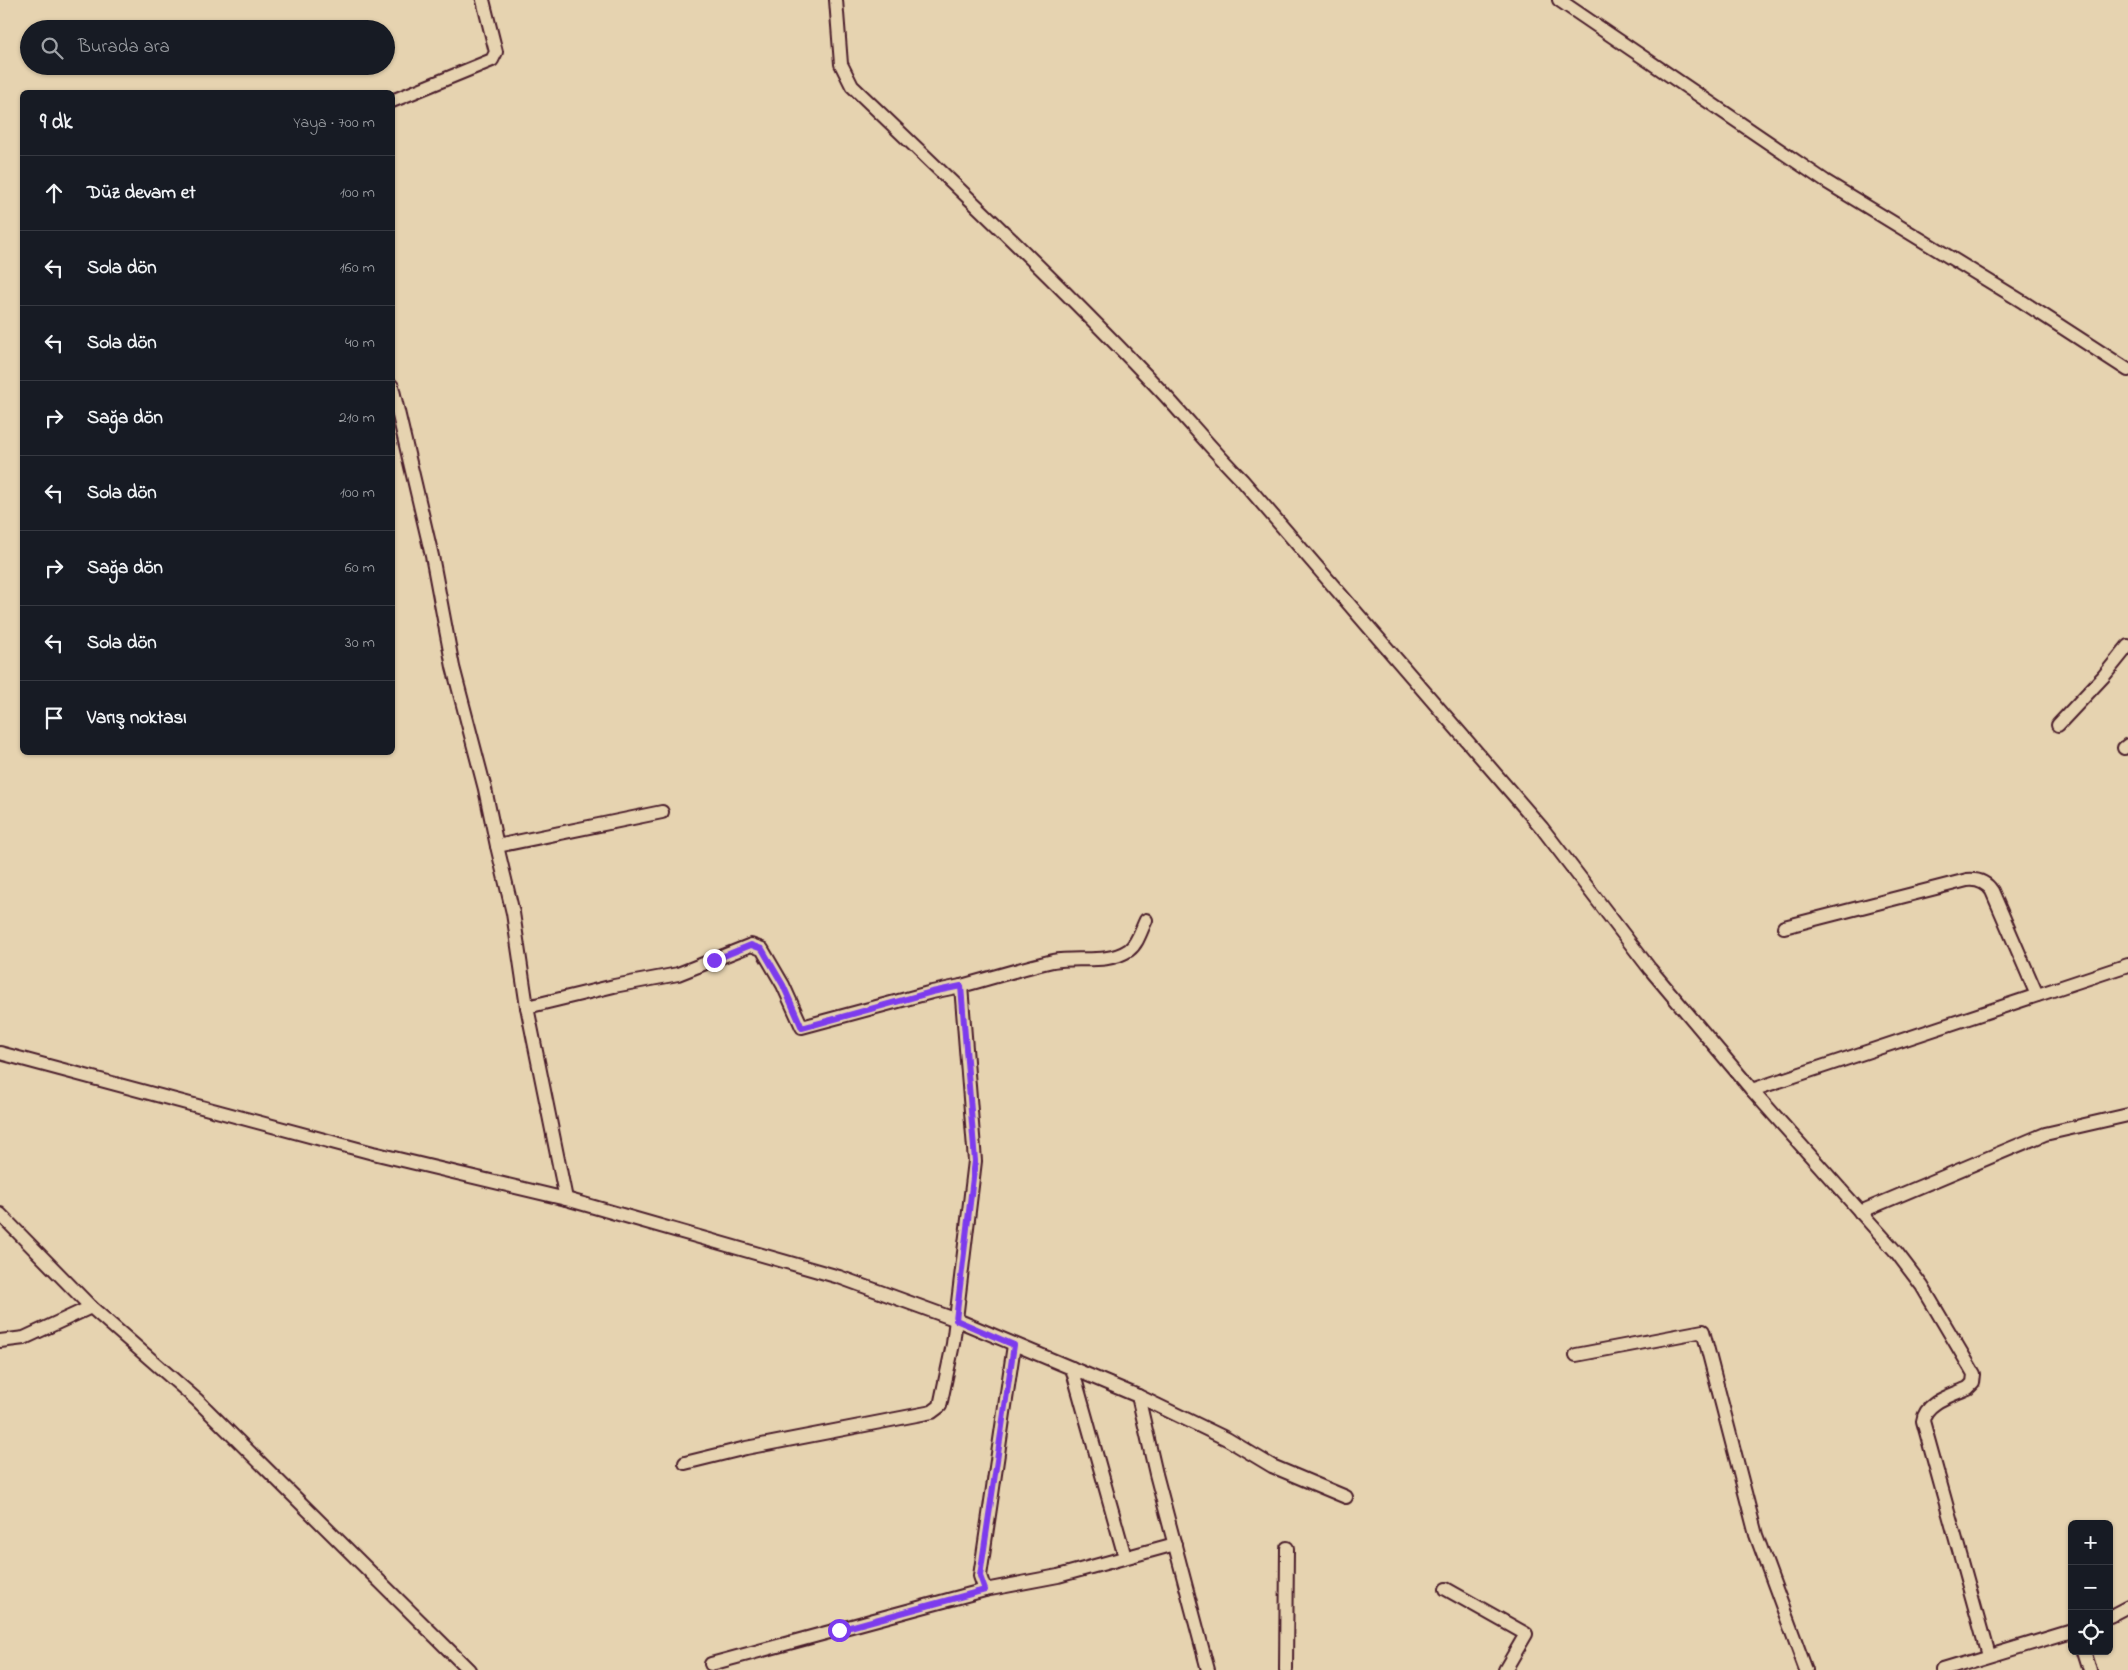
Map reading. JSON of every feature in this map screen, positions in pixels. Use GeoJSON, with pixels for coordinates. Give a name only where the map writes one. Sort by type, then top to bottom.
{"type":"FeatureCollection","features":[{"type":"Feature","properties":{"kind":"street"},"geometry":{"type":"LineString","coordinates":[[395,100],[492,60],[496,54],[496,49],[483,0]]}},
{"type":"Feature","properties":{"kind":"street"},"geometry":{"type":"LineString","coordinates":[[836,0],[841,64],[852,86],[1032,260],[1162,392],[1209,447],[1242,480],[1542,828],[1650,969],[1752,1090],[1897,1254],[1922,1286],[1974,1374],[1973,1383],[1968,1388],[1931,1406],[1926,1411],[1923,1421],[1988,1655]]}},
{"type":"Feature","properties":{"kind":"street"},"geometry":{"type":"LineString","coordinates":[[1559,0],[1825,182],[2014,297],[2128,370]]}},
{"type":"Feature","properties":{"kind":"street"},"geometry":{"type":"LineString","coordinates":[[395,399],[432,556],[453,667],[485,789],[513,913],[527,1007],[566,1199]]}},
{"type":"Feature","properties":{"kind":"street"},"geometry":{"type":"LineString","coordinates":[[2058,725],[2102,678],[2128,646]]}},
{"type":"Feature","properties":{"kind":"street"},"geometry":{"type":"LineString","coordinates":[[497,846],[662,812]]}},
{"type":"Feature","properties":{"kind":"street"},"geometry":{"type":"LineString","coordinates":[[1784,927],[1967,880],[1977,880],[1986,884],[1992,891],[2037,995]]}},
{"type":"Feature","properties":{"kind":"street"},"geometry":{"type":"LineString","coordinates":[[527,1007],[614,986],[678,974],[751,945],[762,949],[783,985],[802,1028],[1056,960],[1091,960],[1114,956],[1129,950],[1136,942],[1146,920]]}},
{"type":"Feature","properties":{"kind":"street"},"geometry":{"type":"LineString","coordinates":[[1752,1090],[2128,965]]}},
{"type":"Feature","properties":{"kind":"street"},"geometry":{"type":"LineString","coordinates":[[685,1463],[746,1448],[935,1411],[942,1403],[956,1320],[975,1161],[961,986]]}},
{"type":"Feature","properties":{"kind":"street"},"geometry":{"type":"LineString","coordinates":[[0,1053],[373,1153],[566,1199],[839,1277],[956,1320],[1138,1396],[1227,1439],[1272,1466],[1346,1498]]}},
{"type":"Feature","properties":{"kind":"street"},"geometry":{"type":"LineString","coordinates":[[1860,1212],[2045,1134],[2128,1115]]}},
{"type":"Feature","properties":{"kind":"street"},"geometry":{"type":"LineString","coordinates":[[0,1214],[91,1307],[197,1400],[469,1670]]}},
{"type":"Feature","properties":{"kind":"street"},"geometry":{"type":"LineString","coordinates":[[0,1341],[24,1338],[91,1307]]}},
{"type":"Feature","properties":{"kind":"street"},"geometry":{"type":"LineString","coordinates":[[1576,1355],[1703,1331],[1756,1535],[1806,1670]]}},
{"type":"Feature","properties":{"kind":"street"},"geometry":{"type":"LineString","coordinates":[[985,1590],[980,1576],[1014,1345]]}},
{"type":"Feature","properties":{"kind":"street"},"geometry":{"type":"LineString","coordinates":[[1072,1368],[1125,1557]]}},
{"type":"Feature","properties":{"kind":"street"},"geometry":{"type":"LineString","coordinates":[[1138,1396],[1156,1474],[1208,1670]]}},
{"type":"Feature","properties":{"kind":"street"},"geometry":{"type":"LineString","coordinates":[[711,1664],[985,1590],[1058,1576],[1175,1544]]}},
{"type":"Feature","properties":{"kind":"street"},"geometry":{"type":"LineString","coordinates":[[1286,1670],[1287,1548]]}},
{"type":"Feature","properties":{"kind":"street"},"geometry":{"type":"LineString","coordinates":[[1446,1589],[1526,1634],[1505,1670]]}},
{"type":"Feature","properties":{"kind":"street"},"geometry":{"type":"LineString","coordinates":[[2113,1614],[2128,1606]]}},
{"type":"Feature","properties":{"kind":"street"},"geometry":{"type":"LineString","coordinates":[[1943,1670],[2068,1631]]}},
{"type":"Feature","properties":{"kind":"street"},"geometry":{"type":"LineString","coordinates":[[2085,1655],[2090,1670]]}},
{"type":"Feature","properties":{"kind":"route"},"geometry":{"type":"LineString","coordinates":[[714,960],[751,945],[762,949],[783,985],[802,1028],[932,992],[961,986],[975,1161],[956,1320],[1014,1345],[980,1576],[985,1590],[839,1630]]}}]}
